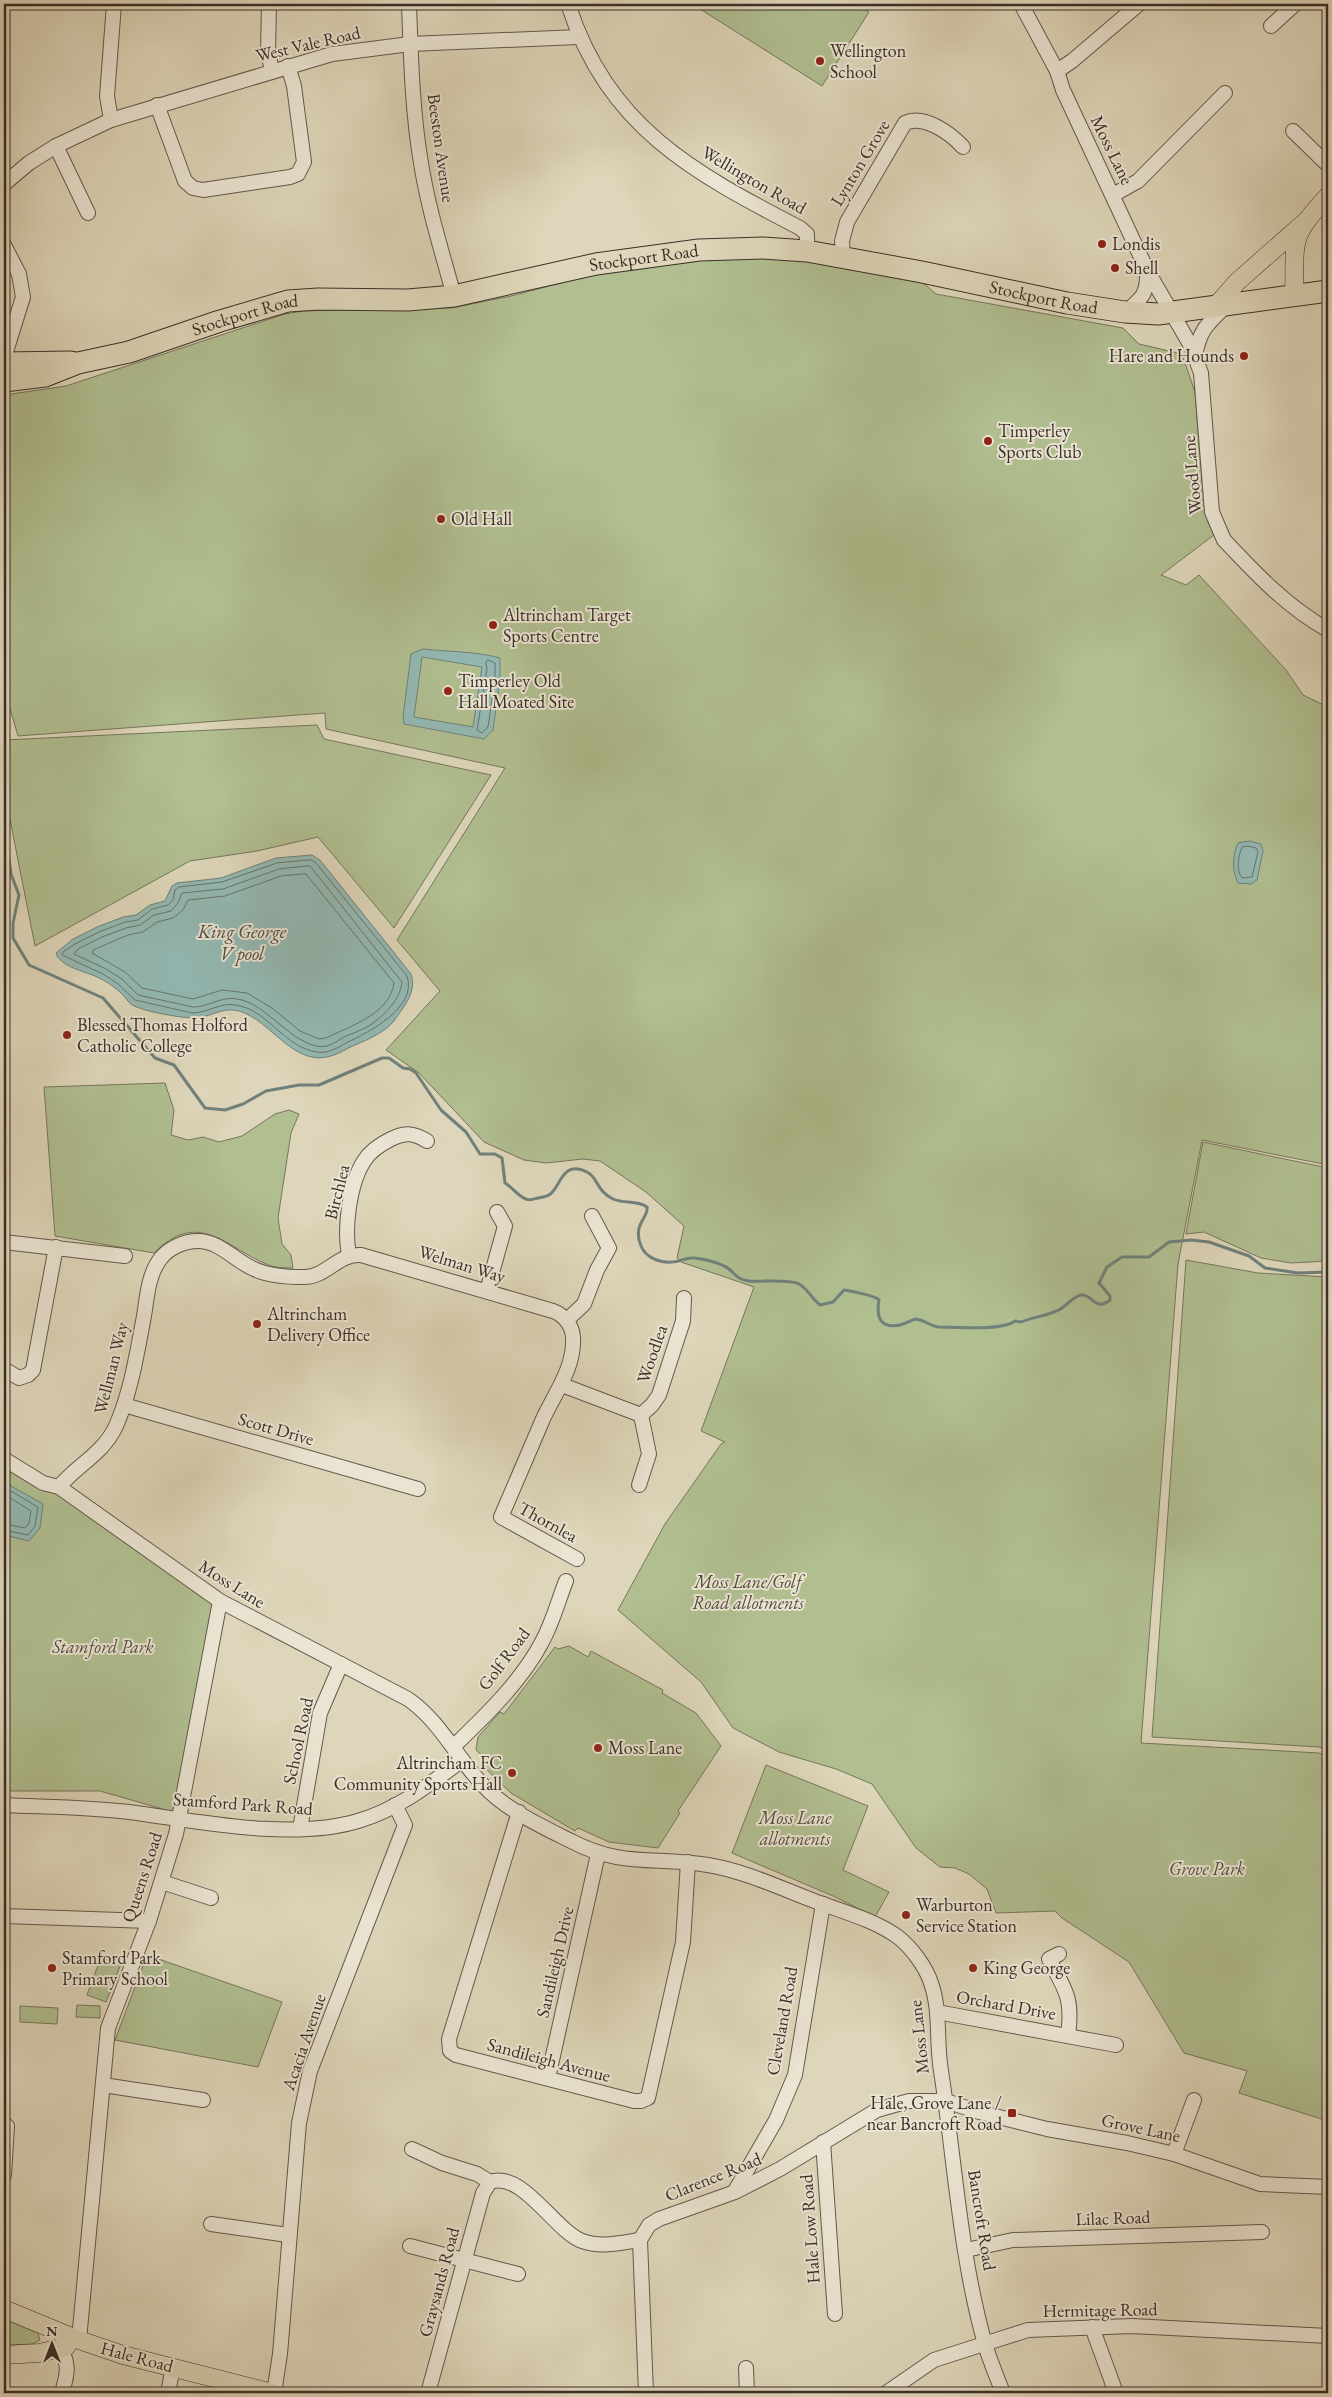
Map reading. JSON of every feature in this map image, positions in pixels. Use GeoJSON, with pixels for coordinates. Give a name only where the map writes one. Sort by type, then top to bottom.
{"type":"FeatureCollection","features":[{"type":"Feature","properties":{"kind":"highway","name":"Stockport Road"},"geometry":{"type":"LineString","coordinates":[[4,381],[45,376],[78,363],[129,352],[228,318],[288,301],[318,299],[408,300],[454,296],[596,264],[652,255],[746,248],[808,251],[1067,304],[1125,312],[1172,312],[1328,291]]}},
{"type":"Feature","properties":{"kind":"highway","name":"Stockport Road"},"geometry":{"type":"LineString","coordinates":[[4,363],[78,363]]}},
{"type":"Feature","properties":{"kind":"main road"},"geometry":{"type":"LineString","coordinates":[[1222,305],[1237,282],[1305,222],[1328,196]]}},
{"type":"Feature","properties":{"kind":"main road"},"geometry":{"type":"LineString","coordinates":[[1294,296],[1294,244],[1305,222]]}},
{"type":"Feature","properties":{"kind":"main road","name":"Hale Road"},"geometry":{"type":"LineString","coordinates":[[4,2309],[70,2342],[274,2393]]}},
{"type":"Feature","properties":{"kind":"main road"},"geometry":{"type":"LineString","coordinates":[[4,2354],[39,2353],[70,2342]]}},
{"type":"Feature","properties":{"kind":"street"},"geometry":{"type":"LineString","coordinates":[[111,120],[107,96],[114,4]]}},
{"type":"Feature","properties":{"kind":"street"},"geometry":{"type":"LineString","coordinates":[[269,4],[268,52],[272,71]]}},
{"type":"Feature","properties":{"kind":"street","name":"Beeston Avenue"},"geometry":{"type":"LineString","coordinates":[[409,4],[410,44],[421,163],[434,223],[454,296]]}},
{"type":"Feature","properties":{"kind":"street","name":"Wellington Road"},"geometry":{"type":"LineString","coordinates":[[568,4],[579,37],[609,90],[636,120],[702,174],[800,228],[806,234],[808,251]]}},
{"type":"Feature","properties":{"kind":"street","name":"Moss Lane"},"geometry":{"type":"LineString","coordinates":[[1021,4],[1056,71],[1063,90],[1147,270],[1172,312]]}},
{"type":"Feature","properties":{"kind":"street"},"geometry":{"type":"LineString","coordinates":[[1056,71],[1072,61],[1140,4]]}},
{"type":"Feature","properties":{"kind":"street"},"geometry":{"type":"LineString","coordinates":[[1271,26],[1295,4]]}},
{"type":"Feature","properties":{"kind":"street","name":"West Vale Road"},"geometry":{"type":"LineString","coordinates":[[4,184],[29,163],[56,146],[111,120],[288,66],[342,52],[410,44],[579,37]]}},
{"type":"Feature","properties":{"kind":"street"},"geometry":{"type":"LineString","coordinates":[[157,105],[185,181],[190,187],[204,190],[290,178],[298,174],[304,162],[294,86],[288,66]]}},
{"type":"Feature","properties":{"kind":"street"},"geometry":{"type":"LineString","coordinates":[[1113,195],[1138,181],[1219,94]]}},
{"type":"Feature","properties":{"kind":"street","name":"Lynton Grove"},"geometry":{"type":"LineString","coordinates":[[843,257],[842,241],[847,222],[905,123],[916,121],[935,127],[948,133],[963,147]]}},
{"type":"Feature","properties":{"kind":"street"},"geometry":{"type":"LineString","coordinates":[[1294,131],[1328,165]]}},
{"type":"Feature","properties":{"kind":"street"},"geometry":{"type":"LineString","coordinates":[[56,146],[88,213]]}},
{"type":"Feature","properties":{"kind":"street"},"geometry":{"type":"LineString","coordinates":[[4,245],[19,274],[23,297],[4,358]]}},
{"type":"Feature","properties":{"kind":"street"},"geometry":{"type":"LineString","coordinates":[[1125,312],[1138,302],[1146,290],[1147,270]]}},
{"type":"Feature","properties":{"kind":"street","name":"Wood Lane"},"geometry":{"type":"LineString","coordinates":[[1195,357],[1197,341],[1204,327],[1222,305]]}},
{"type":"Feature","properties":{"kind":"street","name":"Wood Lane"},"geometry":{"type":"LineString","coordinates":[[1172,312],[1195,357],[1203,389],[1211,503],[1218,531],[1246,563],[1282,598],[1328,630]]}},
{"type":"Feature","properties":{"kind":"street","name":"Birchlea"},"geometry":{"type":"LineString","coordinates":[[349,1255],[346,1232],[348,1218],[358,1175],[364,1160],[384,1143],[408,1128],[428,1141]]}},
{"type":"Feature","properties":{"kind":"street"},"geometry":{"type":"LineString","coordinates":[[487,1291],[505,1226],[497,1212]]}},
{"type":"Feature","properties":{"kind":"street"},"geometry":{"type":"LineString","coordinates":[[592,1216],[608,1248],[584,1304],[567,1320],[572,1329],[573,1344],[562,1385],[641,1415],[649,1454],[638,1485]]}},
{"type":"Feature","properties":{"kind":"street","name":"Wellman Way"},"geometry":{"type":"LineString","coordinates":[[59,1487],[73,1471],[103,1447],[115,1427],[124,1405],[155,1267],[161,1258],[176,1247],[198,1241],[218,1246],[255,1270],[290,1277],[315,1276],[349,1255]]}},
{"type":"Feature","properties":{"kind":"street"},"geometry":{"type":"LineString","coordinates":[[4,1242],[125,1256]]}},
{"type":"Feature","properties":{"kind":"street"},"geometry":{"type":"LineString","coordinates":[[4,1369],[19,1378],[28,1375],[33,1370],[56,1247]]}},
{"type":"Feature","properties":{"kind":"street","name":"Welman Way"},"geometry":{"type":"LineString","coordinates":[[349,1255],[362,1254],[373,1257],[553,1311],[567,1320]]}},
{"type":"Feature","properties":{"kind":"street","name":"Woodlea"},"geometry":{"type":"LineString","coordinates":[[641,1415],[659,1395],[683,1321],[684,1298]]}},
{"type":"Feature","properties":{"kind":"street","name":"Thornlea"},"geometry":{"type":"LineString","coordinates":[[562,1385],[545,1415],[501,1517],[577,1559]]}},
{"type":"Feature","properties":{"kind":"street","name":"Scott Drive"},"geometry":{"type":"LineString","coordinates":[[124,1405],[418,1489]]}},
{"type":"Feature","properties":{"kind":"street","name":"Moss Lane"},"geometry":{"type":"LineString","coordinates":[[4,1459],[43,1483],[59,1487],[220,1601],[395,1690],[415,1703],[488,1790],[519,1812],[573,1843],[598,1854],[635,1861],[688,1862],[737,1872],[874,1923],[899,1938],[917,1958],[931,1982],[936,2012],[940,2068],[946,2101]]}},
{"type":"Feature","properties":{"kind":"street","name":"Golf Road"},"geometry":{"type":"LineString","coordinates":[[453,1747],[509,1688],[538,1649],[553,1619],[566,1581]]}},
{"type":"Feature","properties":{"kind":"street","name":"Queens Road"},"geometry":{"type":"LineString","coordinates":[[70,2342],[103,2085],[108,2028],[162,1882],[178,1820],[220,1601]]}},
{"type":"Feature","properties":{"kind":"street","name":"School Road"},"geometry":{"type":"LineString","coordinates":[[300,1829],[320,1712],[341,1664]]}},
{"type":"Feature","properties":{"kind":"street","name":"Stamford Park Road"},"geometry":{"type":"LineString","coordinates":[[4,1805],[98,1809],[214,1825],[300,1829],[347,1824],[375,1815],[395,1805],[462,1760]]}},
{"type":"Feature","properties":{"kind":"street","name":"Acacia Avenue"},"geometry":{"type":"LineString","coordinates":[[274,2393],[280,2354],[288,2235],[299,2123],[310,2071],[405,1825],[395,1805]]}},
{"type":"Feature","properties":{"kind":"street","name":"Sandileigh Avenue"},"geometry":{"type":"LineString","coordinates":[[519,1812],[448,2046],[456,2055],[634,2102],[641,2102],[648,2098],[683,1942],[688,1862]]}},
{"type":"Feature","properties":{"kind":"street","name":"Sandileigh Drive"},"geometry":{"type":"LineString","coordinates":[[548,2078],[598,1854]]}},
{"type":"Feature","properties":{"kind":"street"},"geometry":{"type":"LineString","coordinates":[[162,1882],[211,1898]]}},
{"type":"Feature","properties":{"kind":"street","name":"Cleveland Road"},"geometry":{"type":"LineString","coordinates":[[735,2192],[776,2120],[795,2075],[823,1904]]}},
{"type":"Feature","properties":{"kind":"street"},"geometry":{"type":"LineString","coordinates":[[4,1916],[149,1921]]}},
{"type":"Feature","properties":{"kind":"street","name":"Orchard Drive"},"geometry":{"type":"LineString","coordinates":[[1060,1954],[1049,1959],[1067,1993],[1071,2011],[1068,2036]]}},
{"type":"Feature","properties":{"kind":"street","name":"Orchard Drive"},"geometry":{"type":"LineString","coordinates":[[936,2012],[1116,2045]]}},
{"type":"Feature","properties":{"kind":"street"},"geometry":{"type":"LineString","coordinates":[[103,2085],[203,2100]]}},
{"type":"Feature","properties":{"kind":"street"},"geometry":{"type":"LineString","coordinates":[[1174,2154],[1194,2100]]}},
{"type":"Feature","properties":{"kind":"street","name":"Clarence Road"},"geometry":{"type":"LineString","coordinates":[[640,2240],[649,2225],[659,2219],[735,2192],[780,2169],[877,2110],[909,2101],[946,2101]]}},
{"type":"Feature","properties":{"kind":"street","name":"Grove Lane"},"geometry":{"type":"LineString","coordinates":[[946,2101],[979,2112],[1047,2129],[1126,2142],[1174,2154],[1260,2184],[1328,2187]]}},
{"type":"Feature","properties":{"kind":"street","name":"Bancroft Road"},"geometry":{"type":"LineString","coordinates":[[946,2101],[966,2250],[985,2344],[1003,2393]]}},
{"type":"Feature","properties":{"kind":"street"},"geometry":{"type":"LineString","coordinates":[[4,2175],[7,2126]]}},
{"type":"Feature","properties":{"kind":"street","name":"Hale Low Road"},"geometry":{"type":"LineString","coordinates":[[823,2142],[835,2314]]}},
{"type":"Feature","properties":{"kind":"street"},"geometry":{"type":"LineString","coordinates":[[412,2149],[442,2163],[477,2174],[490,2182],[505,2181],[522,2190],[560,2227],[582,2241],[609,2245],[640,2240],[646,2393]]}},
{"type":"Feature","properties":{"kind":"street","name":"Graysands Road"},"geometry":{"type":"LineString","coordinates":[[428,2393],[483,2193],[490,2182]]}},
{"type":"Feature","properties":{"kind":"street"},"geometry":{"type":"LineString","coordinates":[[211,2224],[288,2235]]}},
{"type":"Feature","properties":{"kind":"street","name":"Lilac Road"},"geometry":{"type":"LineString","coordinates":[[966,2250],[1013,2240],[1262,2232]]}},
{"type":"Feature","properties":{"kind":"street"},"geometry":{"type":"LineString","coordinates":[[410,2246],[518,2274]]}},
{"type":"Feature","properties":{"kind":"street","name":"Hermitage Road"},"geometry":{"type":"LineString","coordinates":[[886,2393],[934,2360],[1028,2330],[1157,2326],[1328,2336]]}},
{"type":"Feature","properties":{"kind":"street"},"geometry":{"type":"LineString","coordinates":[[1092,2327],[1116,2393]]}},
{"type":"Feature","properties":{"kind":"street"},"geometry":{"type":"LineString","coordinates":[[62,2393],[68,2372],[67,2360],[70,2342]]}},
{"type":"Feature","properties":{"kind":"street"},"geometry":{"type":"LineString","coordinates":[[168,2393],[173,2367]]}},
{"type":"Feature","properties":{"kind":"street"},"geometry":{"type":"LineString","coordinates":[[746,2368],[747,2393]]}},
{"type":"Feature","properties":{"kind":"green space"},"geometry":{"type":"Polygon","coordinates":[[[704,4],[855,4],[869,12],[822,86],[700,9],[704,4]]]}},
{"type":"Feature","properties":{"kind":"green space"},"geometry":{"type":"Polygon","coordinates":[[[779,257],[921,281],[936,294],[1123,328],[1139,344],[1182,354],[1195,392],[1204,504],[1208,522],[1214,535],[1161,575],[1186,585],[1199,575],[1286,670],[1303,695],[1328,707],[1328,1165],[1202,1140],[1178,1264],[1141,1743],[1319,1753],[1328,1757],[1328,2121],[1239,2093],[1247,2071],[1184,2053],[1129,1962],[1062,1918],[1055,1911],[996,1913],[987,1889],[969,1874],[955,1868],[940,1867],[916,1848],[872,1784],[836,1769],[779,1752],[733,1728],[701,1682],[618,1610],[665,1524],[721,1444],[725,1442],[701,1431],[754,1287],[681,1262],[677,1258],[684,1226],[646,1192],[600,1161],[583,1159],[546,1163],[524,1160],[484,1142],[419,1073],[386,1050],[440,991],[397,940],[505,768],[326,729],[325,713],[18,736],[4,688],[4,395],[66,386],[285,314],[303,311],[452,308],[511,296],[599,273],[687,260],[779,257]]]}},
{"type":"Feature","properties":{"kind":"green space"},"geometry":{"type":"Polygon","coordinates":[[[317,725],[324,739],[491,775],[394,928],[318,837],[257,851],[190,861],[35,946],[4,789],[4,740],[317,725]]]}},
{"type":"Feature","properties":{"kind":"green space"},"geometry":{"type":"Polygon","coordinates":[[[165,1083],[174,1110],[171,1135],[188,1140],[203,1137],[219,1142],[242,1136],[275,1114],[289,1110],[299,1114],[291,1133],[278,1218],[282,1244],[291,1255],[293,1268],[269,1265],[224,1241],[198,1232],[184,1234],[170,1240],[154,1253],[55,1236],[44,1087],[165,1083]]]}},
{"type":"Feature","properties":{"kind":"green space"},"geometry":{"type":"Polygon","coordinates":[[[1203,1142],[1328,1168],[1328,1261],[1291,1263],[1261,1258],[1204,1232],[1186,1234],[1203,1142]]]}},
{"type":"Feature","properties":{"kind":"green space"},"geometry":{"type":"Polygon","coordinates":[[[1186,1260],[1258,1273],[1328,1277],[1328,1750],[1319,1747],[1152,1737],[1186,1260]]]}},
{"type":"Feature","properties":{"kind":"green space","name":"Stamford Park"},"geometry":{"type":"Polygon","coordinates":[[[4,1461],[92,1516],[215,1604],[173,1812],[100,1791],[4,1791],[4,1461]]]}},
{"type":"Feature","properties":{"kind":"green space","name":"Moss Lane"},"geometry":{"type":"Polygon","coordinates":[[[569,1646],[588,1657],[591,1651],[663,1690],[662,1693],[696,1713],[721,1746],[678,1811],[680,1813],[658,1848],[609,1842],[578,1828],[575,1831],[511,1793],[485,1768],[486,1759],[476,1750],[478,1737],[500,1712],[504,1714],[555,1647],[558,1649],[569,1646]]]}},
{"type":"Feature","properties":{"kind":"green space","name":"Moss Lane allotments"},"geometry":{"type":"Polygon","coordinates":[[[766,1765],[868,1806],[843,1870],[889,1892],[875,1917],[833,1896],[732,1853],[766,1765]]]}},
{"type":"Feature","properties":{"kind":"green space"},"geometry":{"type":"Polygon","coordinates":[[[147,1955],[282,2002],[258,2067],[115,2040],[147,1955]]]}},
{"type":"Feature","properties":{"kind":"green space"},"geometry":{"type":"Polygon","coordinates":[[[101,1957],[121,1964],[106,2002],[87,1995],[101,1957]]]}},
{"type":"Feature","properties":{"kind":"green space"},"geometry":{"type":"Polygon","coordinates":[[[77,2005],[100,2006],[100,2018],[76,2017],[77,2005]]]}},
{"type":"Feature","properties":{"kind":"green space"},"geometry":{"type":"Polygon","coordinates":[[[20,2006],[58,2008],[57,2024],[20,2022],[20,2006]]]}},
{"type":"Feature","properties":{"kind":"green space"},"geometry":{"type":"Polygon","coordinates":[[[4,2319],[38,2333],[40,2340],[33,2344],[4,2345],[4,2319]]]}},
{"type":"Feature","properties":{"kind":"water"},"geometry":{"type":"Polygon","coordinates":[[[423,649],[471,653],[500,658],[500,679],[493,730],[484,739],[404,724],[403,717],[411,654],[423,649]],[[422,657],[414,717],[473,727],[482,667],[422,657]]]}},
{"type":"Feature","properties":{"kind":"water"},"geometry":{"type":"Polygon","coordinates":[[[1249,841],[1261,844],[1263,851],[1257,880],[1251,884],[1238,883],[1234,868],[1235,853],[1238,843],[1249,841]]]}},
{"type":"Feature","properties":{"kind":"water","name":"King George V pool"},"geometry":{"type":"Polygon","coordinates":[[[312,855],[320,860],[411,974],[412,980],[409,997],[393,1023],[372,1037],[334,1055],[318,1058],[306,1055],[294,1049],[251,1016],[239,1011],[226,1010],[204,1017],[192,1018],[161,1014],[138,1008],[132,1005],[110,984],[62,962],[56,953],[73,939],[97,927],[123,917],[136,915],[150,905],[165,901],[172,886],[177,883],[221,878],[276,858],[312,855]]]}},
{"type":"Feature","properties":{"kind":"water"},"geometry":{"type":"Polygon","coordinates":[[[4,1482],[43,1504],[40,1528],[29,1541],[4,1535],[4,1482]]]}},
{"type":"Feature","properties":{"kind":"waterway"},"geometry":{"type":"LineString","coordinates":[[4,824],[11,874],[19,895],[13,923],[13,938],[29,965],[103,998],[155,1058],[174,1065],[205,1108],[225,1110],[243,1104],[266,1091],[299,1085],[319,1085],[382,1058],[389,1058],[403,1068],[410,1069],[416,1073],[441,1110],[466,1132],[480,1154],[495,1154],[502,1158],[505,1183],[523,1198],[530,1200],[548,1196],[563,1176],[572,1169],[587,1172],[591,1174],[607,1196],[647,1207],[646,1215],[638,1232],[641,1246],[650,1257],[658,1261],[667,1262],[698,1258],[724,1266],[744,1280],[795,1282],[805,1289],[820,1305],[833,1302],[844,1290],[868,1295],[879,1300],[878,1312],[881,1320],[893,1326],[916,1319],[938,1327],[1000,1326],[1053,1312],[1081,1295],[1085,1295],[1097,1303],[1105,1303],[1110,1300],[1110,1296],[1099,1283],[1107,1267],[1122,1257],[1149,1257],[1169,1242],[1191,1240],[1209,1242],[1249,1256],[1265,1268],[1298,1273],[1328,1272]]}},
{"type":"Feature","properties":{"kind":"place","name":"Wellington School"},"geometry":{"type":"Point","coordinates":[820,61]}},
{"type":"Feature","properties":{"kind":"place","name":"Londis"},"geometry":{"type":"Point","coordinates":[1102,244]}},
{"type":"Feature","properties":{"kind":"place","name":"Shell"},"geometry":{"type":"Point","coordinates":[1115,268]}},
{"type":"Feature","properties":{"kind":"place","name":"Hare and Hounds"},"geometry":{"type":"Point","coordinates":[1244,356]}},
{"type":"Feature","properties":{"kind":"place","name":"Timperley Sports Club"},"geometry":{"type":"Point","coordinates":[988,441]}},
{"type":"Feature","properties":{"kind":"place","name":"Old Hall"},"geometry":{"type":"Point","coordinates":[441,519]}},
{"type":"Feature","properties":{"kind":"place","name":"Altrincham Target Sports Centre"},"geometry":{"type":"Point","coordinates":[493,625]}},
{"type":"Feature","properties":{"kind":"place","name":"Timperley Old Hall Moated Site"},"geometry":{"type":"Point","coordinates":[448,691]}},
{"type":"Feature","properties":{"kind":"place","name":"Blessed Thomas Holford Catholic College"},"geometry":{"type":"Point","coordinates":[67,1035]}},
{"type":"Feature","properties":{"kind":"place","name":"Altrincham Delivery Office"},"geometry":{"type":"Point","coordinates":[257,1324]}},
{"type":"Feature","properties":{"kind":"place","name":"Moss Lane"},"geometry":{"type":"Point","coordinates":[598,1748]}},
{"type":"Feature","properties":{"kind":"place","name":"Altrincham FC Community Sports Hall"},"geometry":{"type":"Point","coordinates":[512,1773]}},
{"type":"Feature","properties":{"kind":"place","name":"Warburton Service Station"},"geometry":{"type":"Point","coordinates":[906,1915]}},
{"type":"Feature","properties":{"kind":"place","name":"Stamford Park Primary School"},"geometry":{"type":"Point","coordinates":[52,1968]}},
{"type":"Feature","properties":{"kind":"place","name":"King George"},"geometry":{"type":"Point","coordinates":[973,1968]}},
{"type":"Feature","properties":{"kind":"place","name":"Hale, Grove Lane / near Bancroft Road"},"geometry":{"type":"Point","coordinates":[1012,2113]}},
{"type":"Feature","properties":{"kind":"park label","name":"Moss Lane/Golf Road allotments"},"geometry":{"type":"Point","coordinates":[748,1592]}},
{"type":"Feature","properties":{"kind":"park label","name":"Grove Park"},"geometry":{"type":"Point","coordinates":[1207,1869]}}]}
